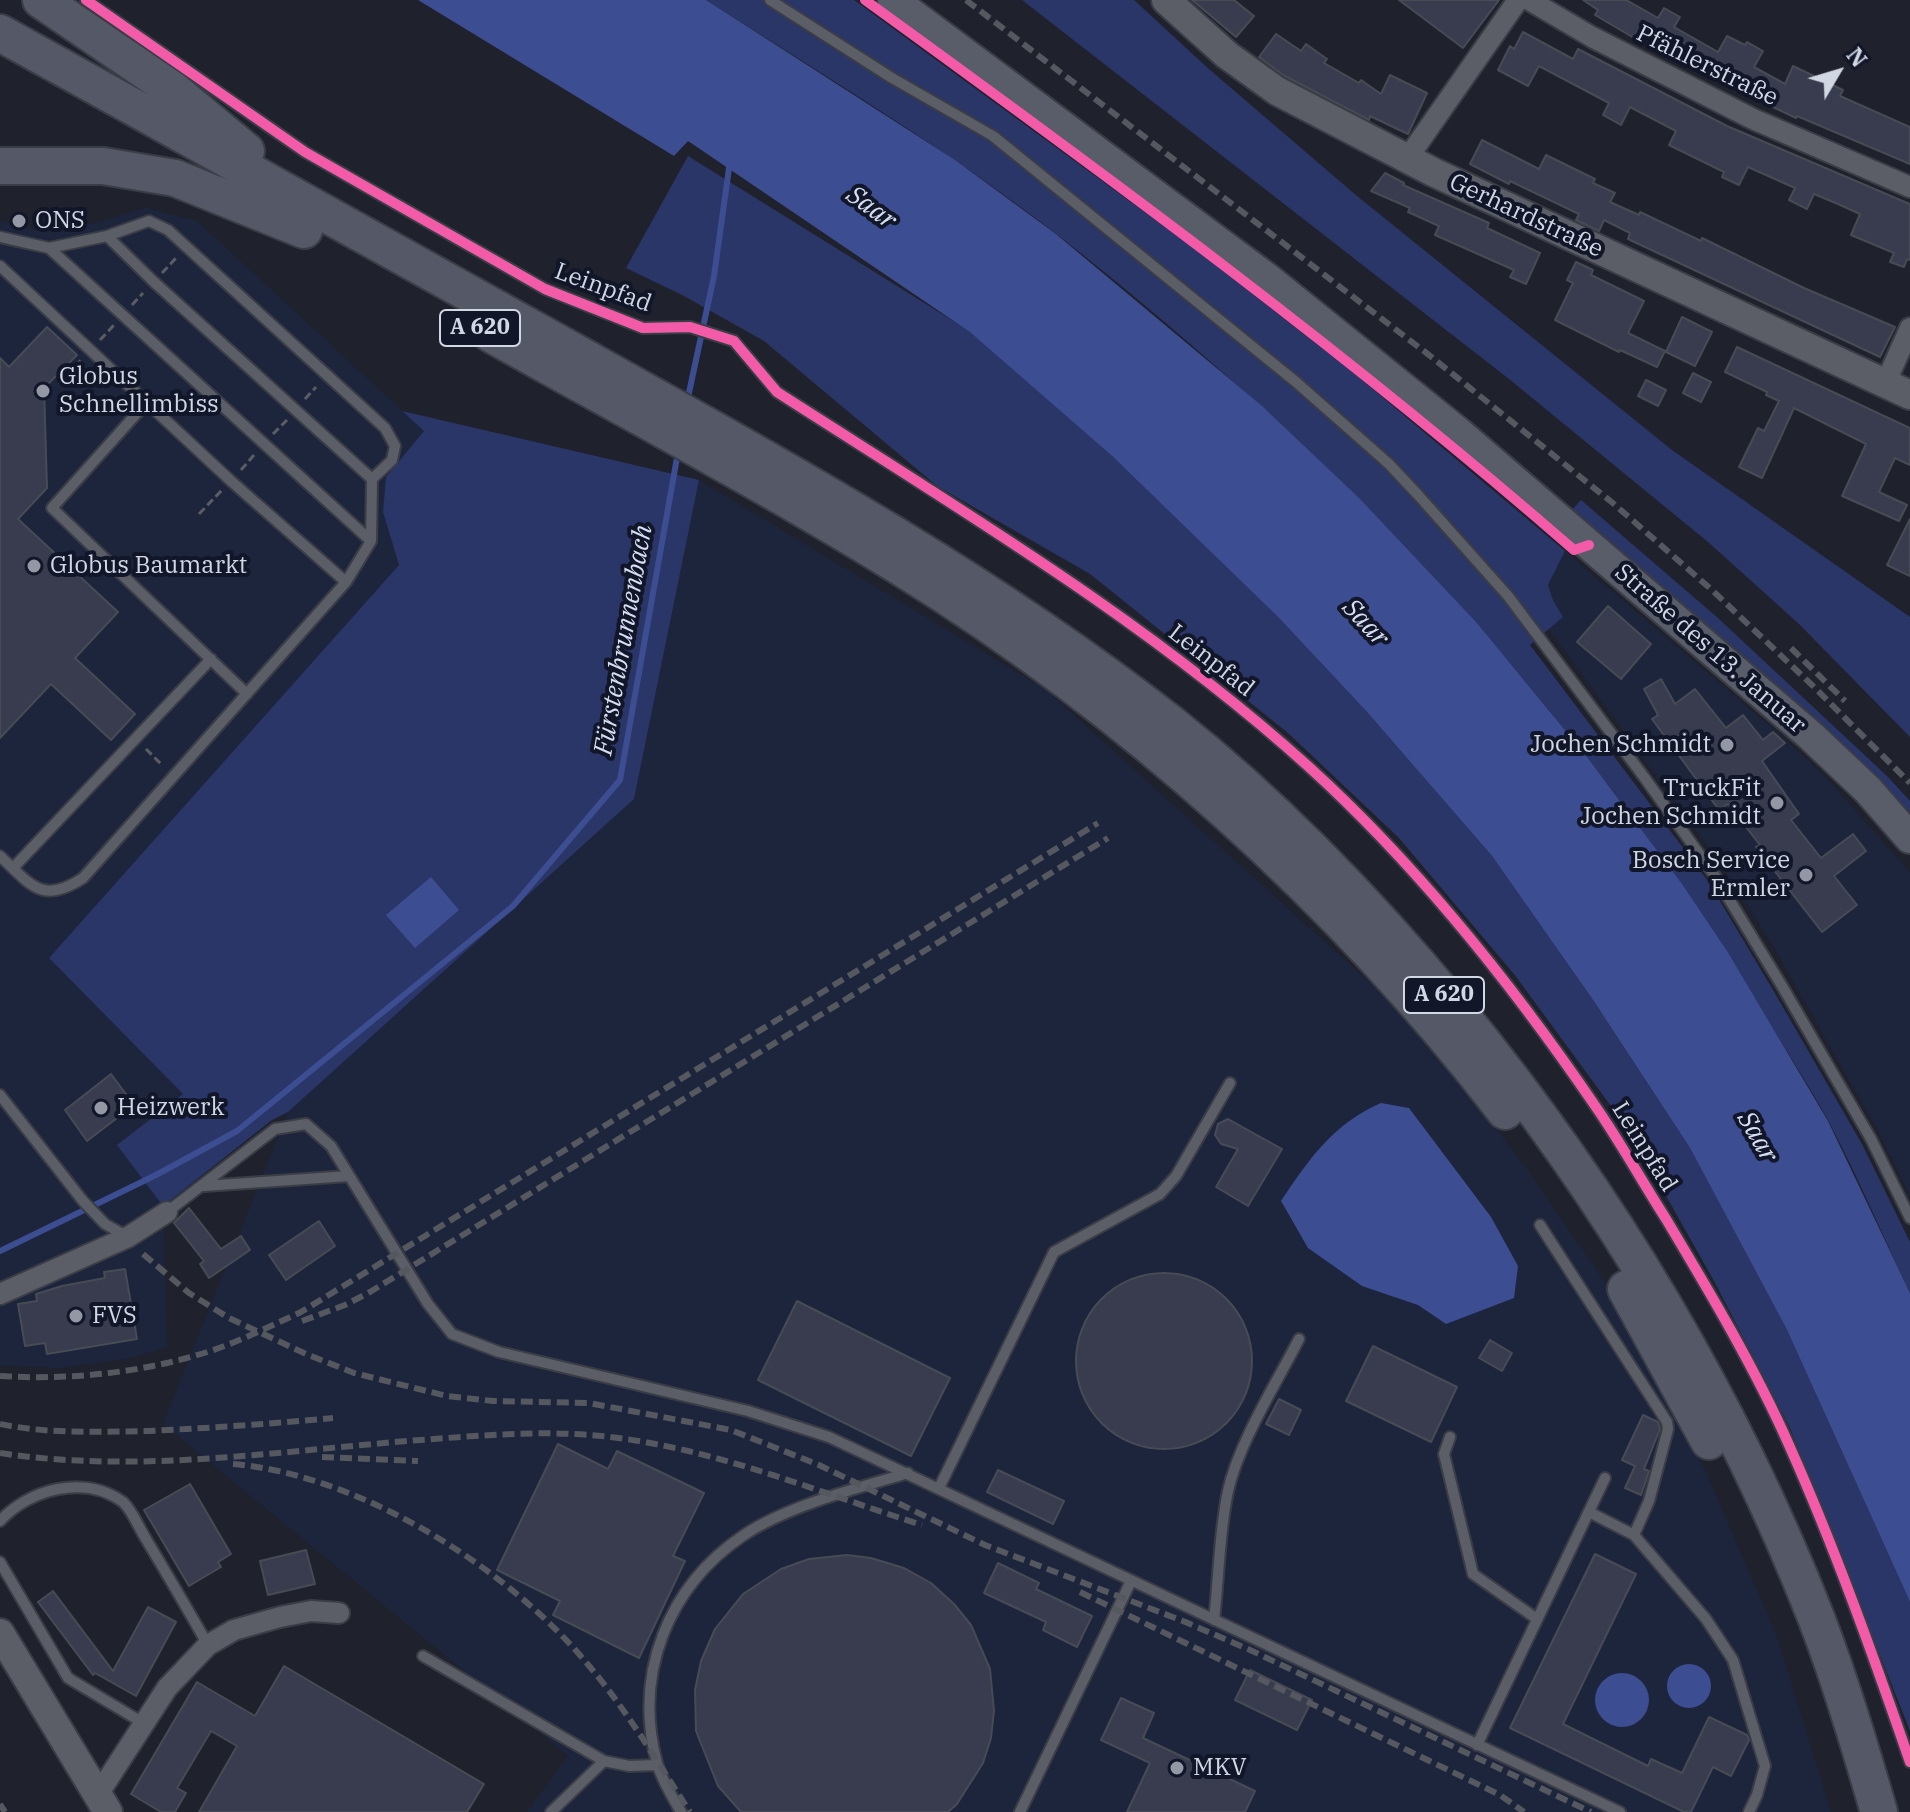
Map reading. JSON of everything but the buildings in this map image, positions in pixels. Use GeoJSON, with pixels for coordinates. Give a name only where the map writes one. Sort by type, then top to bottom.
{"type":"FeatureCollection","features":[{"type":"Feature","properties":{"kind":"highway"},"geometry":{"type":"LineString","coordinates":[[41,0],[173,90],[310,219]]}},
{"type":"Feature","properties":{"kind":"highway","name":"A 620"},"geometry":{"type":"LineString","coordinates":[[0,33],[310,219],[705,439],[867,519],[1005,604],[1124,688],[1235,778],[1290,829],[1359,898],[1431,978],[1535,1110],[1638,1260],[1678,1328],[1760,1487],[1813,1611],[1854,1724],[1879,1812]]}},
{"type":"Feature","properties":{"kind":"highway","name":"A 620"},"geometry":{"type":"LineString","coordinates":[[0,61],[310,219]]}},
{"type":"Feature","properties":{"kind":"highway"},"geometry":{"type":"LineString","coordinates":[[0,166],[103,166],[175,178],[310,219]]}},
{"type":"Feature","properties":{"kind":"highway","name":"A 620"},"geometry":{"type":"LineString","coordinates":[[705,439],[903,569],[1065,681],[1121,725],[1229,816],[1330,911],[1470,1066],[1523,1136],[1613,1267],[1699,1420],[1737,1497],[1794,1630],[1832,1736],[1854,1812]]}},
{"type":"Feature","properties":{"kind":"main road","name":"Straße des 13. Januar"},"geometry":{"type":"LineString","coordinates":[[893,0],[1257,271],[1459,433],[1811,736],[1868,790],[1910,838]]}},
{"type":"Feature","properties":{"kind":"street","name":"Gerhardstraße"},"geometry":{"type":"LineString","coordinates":[[1166,0],[1227,55],[1277,91],[1407,159],[1898,389]]}},
{"type":"Feature","properties":{"kind":"street"},"geometry":{"type":"LineString","coordinates":[[1407,159],[1518,0]]}},
{"type":"Feature","properties":{"kind":"street","name":"Pfählerstraße"},"geometry":{"type":"LineString","coordinates":[[1529,0],[1592,37],[1753,119],[1910,187]]}},
{"type":"Feature","properties":{"kind":"street"},"geometry":{"type":"LineString","coordinates":[[1898,389],[1910,328]]}},
{"type":"Feature","properties":{"kind":"street"},"geometry":{"type":"LineString","coordinates":[[0,1294],[128,1237],[167,1212]]}},
{"type":"Feature","properties":{"kind":"street"},"geometry":{"type":"LineString","coordinates":[[102,1804],[167,1688],[208,1645],[234,1630],[280,1617],[311,1611],[339,1613]]}},
{"type":"Feature","properties":{"kind":"street"},"geometry":{"type":"LineString","coordinates":[[0,1633],[102,1804]]}},
{"type":"Feature","properties":{"kind":"lane","name":"Leinpfad"},"geometry":{"type":"LineString","coordinates":[[86,0],[305,152],[545,289],[643,328],[690,327],[734,341],[777,392],[1073,585],[1182,662],[1307,764],[1402,858],[1560,1056],[1601,1114],[1706,1286],[1787,1439],[1867,1639],[1910,1762]]}},
{"type":"Feature","properties":{"kind":"lane"},"geometry":{"type":"LineString","coordinates":[[770,0],[892,78],[993,136],[1296,382],[1389,464],[1419,496],[1508,596],[1715,876],[1871,1139],[1910,1218]]}},
{"type":"Feature","properties":{"kind":"lane"},"geometry":{"type":"LineString","coordinates":[[0,237],[49,248],[107,236],[149,221],[168,230],[385,428],[395,446],[392,460],[372,479],[371,541],[346,582],[83,878],[69,887],[48,893],[0,856]]}},
{"type":"Feature","properties":{"kind":"lane"},"geometry":{"type":"LineString","coordinates":[[107,236],[372,479]]}},
{"type":"Feature","properties":{"kind":"lane"},"geometry":{"type":"LineString","coordinates":[[49,248],[371,541]]}},
{"type":"Feature","properties":{"kind":"lane"},"geometry":{"type":"LineString","coordinates":[[0,266],[146,403],[346,582]]}},
{"type":"Feature","properties":{"kind":"lane"},"geometry":{"type":"LineString","coordinates":[[146,403],[52,508],[247,694]]}},
{"type":"Feature","properties":{"kind":"lane"},"geometry":{"type":"LineString","coordinates":[[13,868],[211,659]]}},
{"type":"Feature","properties":{"kind":"lane"},"geometry":{"type":"LineString","coordinates":[[939,1488],[1054,1252],[1160,1194],[1176,1176],[1230,1083]]}},
{"type":"Feature","properties":{"kind":"lane"},"geometry":{"type":"LineString","coordinates":[[0,1095],[83,1201],[105,1224],[128,1237]]}},
{"type":"Feature","properties":{"kind":"lane"},"geometry":{"type":"LineString","coordinates":[[167,1212],[275,1129],[306,1124],[331,1146],[428,1304],[452,1334],[499,1352],[748,1411],[829,1437],[1620,1812]]}},
{"type":"Feature","properties":{"kind":"lane"},"geometry":{"type":"LineString","coordinates":[[202,1187],[349,1176]]}},
{"type":"Feature","properties":{"kind":"lane"},"geometry":{"type":"LineString","coordinates":[[1540,1225],[1667,1422],[1668,1429],[1649,1501],[1634,1535]]}},
{"type":"Feature","properties":{"kind":"lane"},"geometry":{"type":"LineString","coordinates":[[1214,1620],[1229,1489],[1241,1454],[1299,1339]]}},
{"type":"Feature","properties":{"kind":"lane"},"geometry":{"type":"LineString","coordinates":[[1450,1437],[1444,1454],[1473,1574],[1537,1619]]}},
{"type":"Feature","properties":{"kind":"lane"},"geometry":{"type":"LineString","coordinates":[[681,1812],[657,1765],[651,1732],[650,1692],[662,1631],[683,1594],[719,1554],[746,1533],[775,1519],[908,1473]]}},
{"type":"Feature","properties":{"kind":"lane"},"geometry":{"type":"LineString","coordinates":[[1477,1745],[1605,1478]]}},
{"type":"Feature","properties":{"kind":"lane"},"geometry":{"type":"LineString","coordinates":[[0,1521],[14,1506],[50,1491],[77,1487],[100,1490],[125,1504],[208,1645]]}},
{"type":"Feature","properties":{"kind":"lane"},"geometry":{"type":"LineString","coordinates":[[1589,1512],[1634,1535],[1706,1619],[1733,1660],[1765,1766],[1749,1812]]}},
{"type":"Feature","properties":{"kind":"lane"},"geometry":{"type":"LineString","coordinates":[[0,1562],[68,1678],[145,1724]]}},
{"type":"Feature","properties":{"kind":"lane"},"geometry":{"type":"LineString","coordinates":[[1020,1812],[1131,1581]]}},
{"type":"Feature","properties":{"kind":"lane"},"geometry":{"type":"LineString","coordinates":[[423,1656],[604,1761],[629,1766],[657,1765]]}},
{"type":"Feature","properties":{"kind":"lane"},"geometry":{"type":"LineString","coordinates":[[551,1812],[604,1761]]}},
{"type":"Feature","properties":{"kind":"path"},"geometry":{"type":"LineString","coordinates":[[135,739],[174,776]]}},
{"type":"Feature","properties":{"kind":"shaded area"},"geometry":{"type":"Polygon","coordinates":[[[706,0],[854,0],[1187,243],[1355,374],[1565,551],[1548,585],[1563,617],[1530,645],[1708,881],[1773,990],[1862,1144],[1910,1242],[1910,1293],[1829,1122],[1688,896],[1612,789],[1530,687],[1444,589],[1353,495],[1259,405],[1161,319],[1059,236],[929,143],[706,0]]]}},
{"type":"Feature","properties":{"kind":"shaded area"},"geometry":{"type":"Polygon","coordinates":[[[1022,0],[1134,0],[1210,70],[1357,196],[1672,450],[1910,617],[1910,737],[1799,624],[1708,542],[1509,379],[1022,0]]]}},
{"type":"Feature","properties":{"kind":"shaded area"},"geometry":{"type":"Polygon","coordinates":[[[688,156],[971,332],[1112,456],[1279,618],[1367,712],[1492,856],[1593,1000],[1690,1148],[1787,1330],[1910,1602],[1910,1731],[1790,1428],[1714,1281],[1630,1132],[1514,974],[1399,838],[1288,733],[1090,574],[937,486],[764,341],[626,268],[688,156]]]}},
{"type":"Feature","properties":{"kind":"shaded area"},"geometry":{"type":"Polygon","coordinates":[[[146,208],[197,221],[424,431],[383,512],[399,565],[49,958],[183,1094],[163,1206],[167,1348],[126,1359],[58,1368],[0,1365],[0,222],[44,231],[99,222],[146,208]]]}},
{"type":"Feature","properties":{"kind":"shaded area"},"geometry":{"type":"Polygon","coordinates":[[[402,411],[699,480],[634,799],[288,1112],[272,1120],[163,1206],[117,1145],[183,1094],[49,958],[399,565],[383,512],[386,477],[424,431],[402,411]]]}},
{"type":"Feature","properties":{"kind":"shaded area"},"geometry":{"type":"Polygon","coordinates":[[[699,480],[1046,690],[1420,1028],[1529,1172],[1626,1313],[1708,1477],[1777,1637],[1831,1812],[527,1812],[568,1756],[163,1424],[288,1112],[634,799],[699,480]]]}},
{"type":"Feature","properties":{"kind":"shaded area"},"geometry":{"type":"Polygon","coordinates":[[[1581,500],[1718,618],[1888,777],[1910,801],[1910,822],[1569,513],[1581,500]]]}},
{"type":"Feature","properties":{"kind":"shaded area"},"geometry":{"type":"Polygon","coordinates":[[[1565,551],[1788,742],[1833,785],[1910,873],[1910,1196],[1880,1134],[1771,942],[1723,867],[1549,629],[1563,616],[1548,585],[1565,551]]]}},
{"type":"Feature","properties":{"kind":"water","name":"Saar"},"geometry":{"type":"Polygon","coordinates":[[[418,0],[706,0],[955,160],[1056,234],[1262,406],[1359,498],[1476,622],[1584,753],[1682,884],[1727,951],[1828,1121],[1910,1293],[1910,1602],[1787,1330],[1690,1148],[1593,1000],[1492,856],[1367,712],[1279,618],[1112,456],[970,332],[688,141],[674,156],[418,0]]]}},
{"type":"Feature","properties":{"kind":"water"},"geometry":{"type":"Polygon","coordinates":[[[431,877],[459,910],[415,948],[386,915],[431,877]]]}},
{"type":"Feature","properties":{"kind":"water"},"geometry":{"type":"Polygon","coordinates":[[[1381,1103],[1409,1108],[1491,1217],[1518,1266],[1514,1298],[1446,1324],[1418,1305],[1362,1286],[1308,1248],[1281,1201],[1312,1157],[1336,1132],[1381,1103]]]}},
{"type":"Feature","properties":{"kind":"water"},"geometry":{"type":"Polygon","coordinates":[[[1689,1664],[1704,1671],[1711,1686],[1704,1701],[1689,1708],[1674,1701],[1667,1686],[1674,1671],[1689,1664]]]}},
{"type":"Feature","properties":{"kind":"water"},"geometry":{"type":"Polygon","coordinates":[[[1622,1673],[1641,1681],[1649,1700],[1641,1719],[1622,1727],[1603,1719],[1595,1700],[1603,1681],[1622,1673]]]}},
{"type":"Feature","properties":{"kind":"waterway","name":"Fürstenbrunnenbach"},"geometry":{"type":"LineString","coordinates":[[687,402],[714,276],[730,161]]}},
{"type":"Feature","properties":{"kind":"waterway","name":"Fürstenbrunnenbach"},"geometry":{"type":"LineString","coordinates":[[0,1251],[156,1175],[237,1131],[513,906],[620,780],[678,452]]}},
{"type":"Feature","properties":{"kind":"railway"},"geometry":{"type":"LineString","coordinates":[[966,0],[1429,355],[1614,504],[1713,591],[1910,783]]}},
{"type":"Feature","properties":{"kind":"railway"},"geometry":{"type":"LineString","coordinates":[[1791,648],[1845,701]]}},
{"type":"Feature","properties":{"kind":"railway"},"geometry":{"type":"LineString","coordinates":[[0,1376],[98,1374],[170,1362],[221,1347],[301,1312],[1098,823]]}},
{"type":"Feature","properties":{"kind":"railway"},"geometry":{"type":"LineString","coordinates":[[302,1321],[370,1292],[1108,838]]}},
{"type":"Feature","properties":{"kind":"railway"},"geometry":{"type":"LineString","coordinates":[[143,1254],[189,1293],[229,1318],[354,1373],[447,1396],[493,1401],[589,1403],[731,1430],[819,1465],[985,1545],[1248,1649],[1591,1812]]}},
{"type":"Feature","properties":{"kind":"railway"},"geometry":{"type":"LineString","coordinates":[[0,1424],[55,1431],[111,1432],[333,1418]]}},
{"type":"Feature","properties":{"kind":"railway"},"geometry":{"type":"LineString","coordinates":[[0,1453],[108,1462],[162,1461],[492,1435],[590,1435],[633,1440],[717,1458],[922,1525]]}},
{"type":"Feature","properties":{"kind":"railway"},"geometry":{"type":"LineString","coordinates":[[322,1457],[418,1461]]}},
{"type":"Feature","properties":{"kind":"railway"},"geometry":{"type":"LineString","coordinates":[[233,1464],[282,1472],[332,1487],[381,1507],[430,1533],[476,1563],[518,1595],[590,1667],[630,1720],[690,1812]]}},
{"type":"Feature","properties":{"kind":"railway"},"geometry":{"type":"LineString","coordinates":[[1080,1592],[1500,1795],[1524,1812]]}},
{"type":"Feature","properties":{"kind":"railway"},"geometry":{"type":"LineString","coordinates":[[0,1804],[5,1812]]}},
{"type":"Feature","properties":{"kind":"cycle path"},"geometry":{"type":"LineString","coordinates":[[86,0],[305,152],[545,289],[643,328],[690,327],[734,341],[777,392],[1118,615],[1247,714],[1349,805],[1463,930],[1533,1019],[1607,1123],[1699,1274],[1776,1416],[1806,1484],[1853,1602],[1910,1762]]}},
{"type":"Feature","properties":{"kind":"cycle path"},"geometry":{"type":"LineString","coordinates":[[865,0],[1226,267],[1402,406],[1574,550],[1589,545]]}},
{"type":"Feature","properties":{"kind":"place","name":"ONS"},"geometry":{"type":"Point","coordinates":[19,221]}},
{"type":"Feature","properties":{"kind":"place","name":"Globus Schnellimbiss"},"geometry":{"type":"Point","coordinates":[43,391]}},
{"type":"Feature","properties":{"kind":"place","name":"Globus Baumarkt"},"geometry":{"type":"Point","coordinates":[34,566]}},
{"type":"Feature","properties":{"kind":"place","name":"Jochen Schmidt"},"geometry":{"type":"Point","coordinates":[1727,745]}},
{"type":"Feature","properties":{"kind":"place","name":"TruckFit Jochen Schmidt"},"geometry":{"type":"Point","coordinates":[1777,803]}},
{"type":"Feature","properties":{"kind":"place","name":"Bosch Service Ermler"},"geometry":{"type":"Point","coordinates":[1806,875]}},
{"type":"Feature","properties":{"kind":"place","name":"Heizwerk"},"geometry":{"type":"Point","coordinates":[101,1108]}},
{"type":"Feature","properties":{"kind":"place","name":"FVS"},"geometry":{"type":"Point","coordinates":[76,1316]}},
{"type":"Feature","properties":{"kind":"place","name":"MKV"},"geometry":{"type":"Point","coordinates":[1177,1768]}}]}
